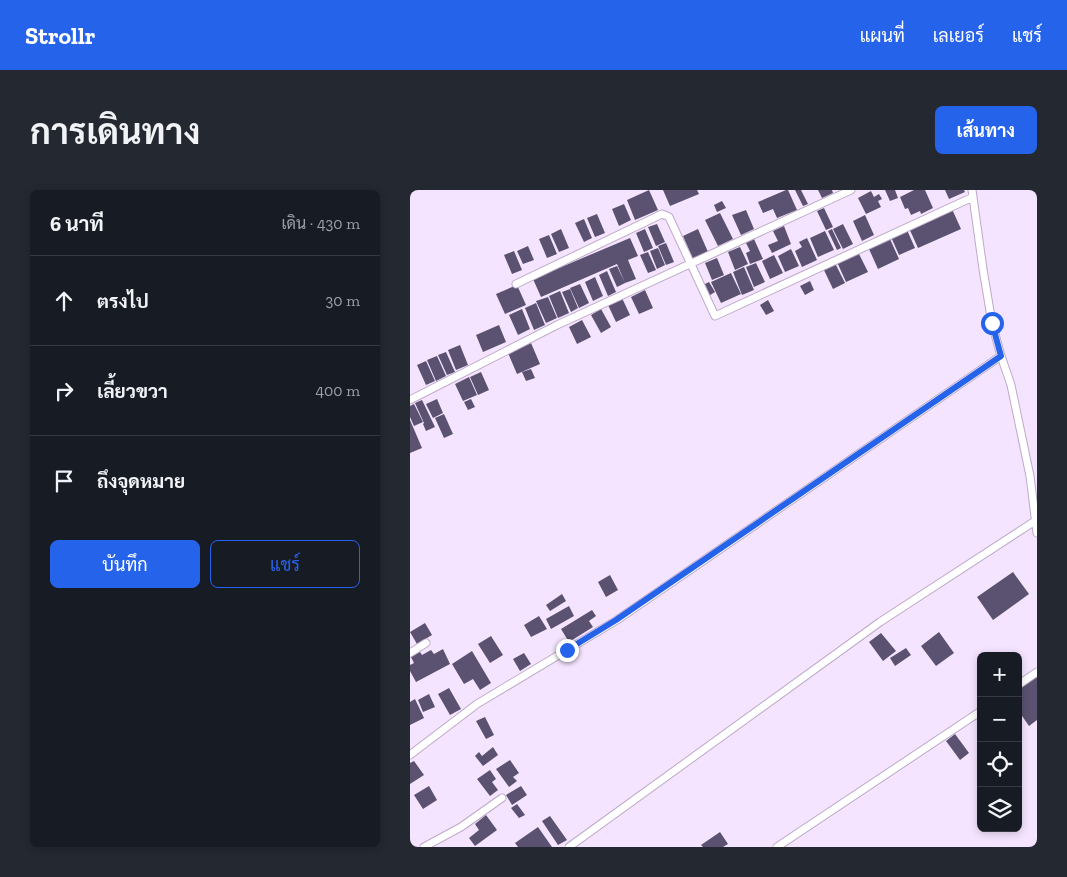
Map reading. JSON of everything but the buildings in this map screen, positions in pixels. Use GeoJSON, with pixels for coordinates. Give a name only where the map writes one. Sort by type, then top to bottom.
{"type":"FeatureCollection","features":[{"type":"Feature","properties":{"kind":"street"},"geometry":{"type":"LineString","coordinates":[[410,400],[557,325],[851,190]]}},
{"type":"Feature","properties":{"kind":"street"},"geometry":{"type":"LineString","coordinates":[[516,284],[662,214],[669,217],[715,316],[973,194],[992,323],[1011,385],[1030,476],[1037,533]]}},
{"type":"Feature","properties":{"kind":"street"},"geometry":{"type":"LineString","coordinates":[[410,755],[477,704],[616,620],[1001,356]]}},
{"type":"Feature","properties":{"kind":"street"},"geometry":{"type":"LineString","coordinates":[[569,847],[880,622],[1035,522]]}},
{"type":"Feature","properties":{"kind":"street"},"geometry":{"type":"LineString","coordinates":[[410,653],[426,643]]}},
{"type":"Feature","properties":{"kind":"street"},"geometry":{"type":"LineString","coordinates":[[1022,682],[1037,672]]}},
{"type":"Feature","properties":{"kind":"street"},"geometry":{"type":"LineString","coordinates":[[777,847],[977,714]]}},
{"type":"Feature","properties":{"kind":"street"},"geometry":{"type":"LineString","coordinates":[[424,847],[461,827],[502,798]]}},
{"type":"Feature","properties":{"kind":"route"},"geometry":{"type":"LineString","coordinates":[[567,650],[616,620],[1001,356],[992,323]]}}]}
